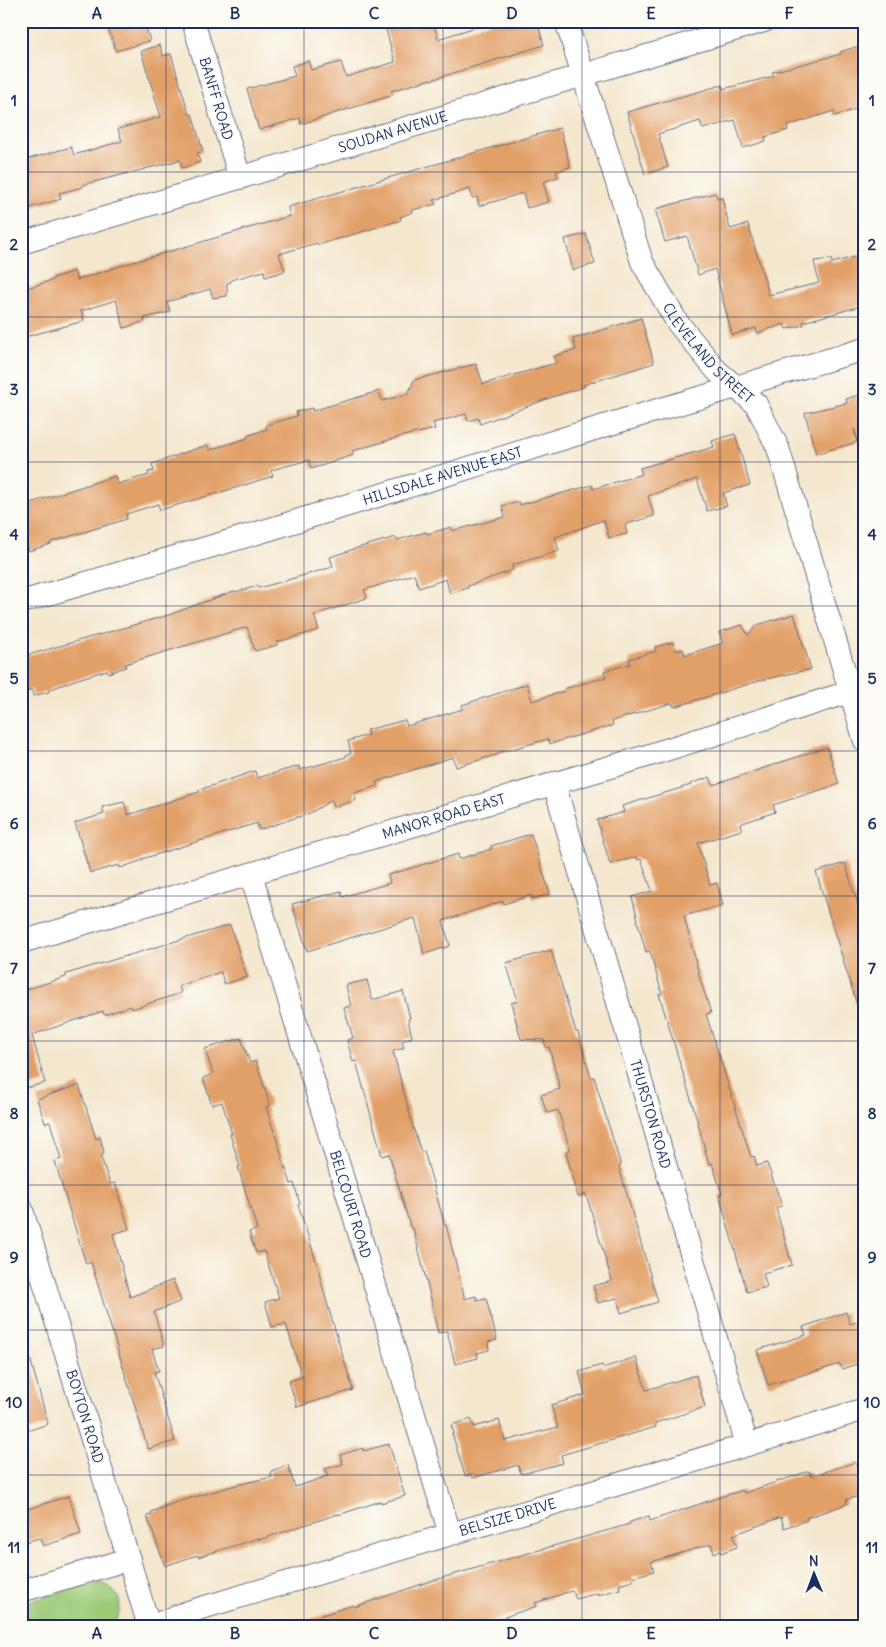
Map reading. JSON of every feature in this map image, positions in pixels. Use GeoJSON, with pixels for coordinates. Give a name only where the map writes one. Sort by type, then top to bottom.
{"type":"FeatureCollection","features":[{"type":"Feature","properties":{"kind":"street","name":"BANFF ROAD"},"geometry":{"type":"LineString","coordinates":[[193,21],[240,178]]}},
{"type":"Feature","properties":{"kind":"street","name":"CLEVELAND STREET"},"geometry":{"type":"LineString","coordinates":[[566,21],[642,262],[677,322],[717,371],[738,386],[756,404],[778,448],[857,689],[865,741]]}},
{"type":"Feature","properties":{"kind":"street","name":"SOUDAN AVENUE"},"geometry":{"type":"LineString","coordinates":[[21,243],[764,21]]}},
{"type":"Feature","properties":{"kind":"street","name":"HILLSDALE AVENUE EAST"},"geometry":{"type":"LineString","coordinates":[[21,602],[264,531],[617,422],[865,349]]}},
{"type":"Feature","properties":{"kind":"street","name":"MANOR ROAD EAST"},"geometry":{"type":"LineString","coordinates":[[21,942],[637,759],[857,689]]}},
{"type":"Feature","properties":{"kind":"street","name":"THURSTON ROAD"},"geometry":{"type":"LineString","coordinates":[[554,783],[747,1445]]}},
{"type":"Feature","properties":{"kind":"street","name":"BELCOURT ROAD"},"geometry":{"type":"LineString","coordinates":[[251,874],[450,1534]]}},
{"type":"Feature","properties":{"kind":"street","name":"BOYTON ROAD"},"geometry":{"type":"LineString","coordinates":[[21,1206],[30,1267],[150,1626]]}},
{"type":"Feature","properties":{"kind":"street","name":"BELSIZE DRIVE"},"geometry":{"type":"LineString","coordinates":[[150,1626],[188,1612],[865,1409]]}},
{"type":"Feature","properties":{"kind":"street"},"geometry":{"type":"LineString","coordinates":[[21,1592],[128,1559]]}},
{"type":"Feature","properties":{"kind":"green space"},"geometry":{"type":"Polygon","coordinates":[[[101,1583],[110,1588],[119,1600],[120,1610],[111,1626],[21,1626],[21,1604],[87,1585],[101,1583]]]}},
{"type":"Feature","properties":{"kind":"building"},"geometry":{"type":"Polygon","coordinates":[[[106,21],[144,21],[150,41],[116,51],[106,21]]]}},
{"type":"Feature","properties":{"kind":"building"},"geometry":{"type":"Polygon","coordinates":[[[400,21],[433,21],[438,39],[495,21],[537,21],[544,45],[391,91],[393,95],[301,124],[300,118],[259,130],[247,89],[295,76],[292,66],[308,61],[311,70],[341,62],[346,77],[395,62],[385,26],[400,21]]]}},
{"type":"Feature","properties":{"kind":"building"},"geometry":{"type":"Polygon","coordinates":[[[865,44],[865,106],[835,116],[834,111],[787,126],[788,130],[765,137],[766,141],[743,148],[735,120],[703,129],[700,121],[658,134],[668,167],[645,174],[627,112],[722,85],[723,89],[774,76],[772,72],[841,54],[840,52],[865,44]]]}},
{"type":"Feature","properties":{"kind":"building"},"geometry":{"type":"Polygon","coordinates":[[[160,45],[163,56],[171,54],[189,114],[192,114],[203,151],[197,153],[200,162],[182,168],[180,160],[82,185],[83,187],[59,193],[61,199],[30,208],[28,201],[21,203],[21,161],[71,147],[74,155],[122,141],[118,129],[161,117],[141,51],[160,45]]]}},
{"type":"Feature","properties":{"kind":"building"},"geometry":{"type":"Polygon","coordinates":[[[560,128],[570,167],[556,172],[558,177],[543,182],[549,202],[527,208],[523,193],[479,206],[477,197],[472,198],[470,189],[434,200],[436,204],[412,210],[413,212],[400,217],[401,220],[318,245],[317,243],[279,254],[285,271],[265,277],[264,271],[231,280],[231,282],[227,283],[227,296],[213,298],[210,289],[167,302],[170,312],[144,318],[145,321],[124,328],[116,300],[81,311],[84,321],[21,338],[21,290],[74,271],[77,280],[290,216],[288,207],[560,128]]]}},
{"type":"Feature","properties":{"kind":"building"},"geometry":{"type":"Polygon","coordinates":[[[715,193],[718,199],[722,198],[730,229],[748,224],[769,295],[819,283],[814,261],[831,259],[832,263],[865,254],[865,305],[803,322],[804,325],[786,329],[784,324],[757,333],[756,328],[732,335],[715,269],[698,275],[687,236],[665,242],[655,209],[715,193]]]}},
{"type":"Feature","properties":{"kind":"building"},"geometry":{"type":"Polygon","coordinates":[[[586,234],[595,264],[573,270],[565,239],[586,234]]]}},
{"type":"Feature","properties":{"kind":"building"},"geometry":{"type":"Polygon","coordinates":[[[641,318],[654,363],[583,385],[584,387],[480,424],[478,418],[468,421],[466,414],[433,423],[435,429],[352,451],[353,455],[311,469],[309,460],[271,470],[273,476],[235,488],[160,510],[158,504],[126,514],[127,519],[51,542],[51,544],[29,551],[26,542],[21,543],[21,506],[115,476],[117,484],[149,475],[148,472],[154,471],[152,464],[207,445],[209,450],[248,438],[247,436],[267,429],[266,425],[297,416],[296,412],[312,408],[312,411],[379,391],[382,401],[408,394],[414,380],[476,364],[483,384],[556,363],[554,356],[576,350],[573,339],[641,318]]]}},
{"type":"Feature","properties":{"kind":"building"},"geometry":{"type":"Polygon","coordinates":[[[865,393],[865,447],[860,447],[854,429],[857,442],[816,454],[805,413],[847,403],[846,399],[865,393]]]}},
{"type":"Feature","properties":{"kind":"building"},"geometry":{"type":"Polygon","coordinates":[[[735,434],[750,485],[723,493],[727,506],[707,511],[697,479],[648,496],[654,516],[627,524],[625,526],[627,534],[609,538],[604,520],[555,537],[559,551],[512,565],[513,570],[450,594],[446,579],[419,588],[414,574],[364,590],[367,598],[314,615],[319,630],[277,642],[278,644],[274,646],[255,651],[247,627],[125,664],[126,667],[108,673],[107,670],[72,681],[49,690],[49,692],[33,696],[32,690],[21,693],[21,657],[169,615],[234,591],[258,586],[259,588],[333,567],[330,557],[357,548],[396,537],[397,540],[451,527],[452,531],[505,517],[502,506],[519,502],[520,505],[592,485],[593,489],[642,474],[640,468],[714,447],[712,441],[735,434]]]}},
{"type":"Feature","properties":{"kind":"building"},"geometry":{"type":"Polygon","coordinates":[[[794,614],[811,669],[762,680],[674,707],[672,703],[612,721],[613,725],[550,744],[548,739],[456,767],[453,757],[376,782],[378,786],[354,793],[356,800],[334,807],[332,800],[310,813],[259,830],[257,823],[142,859],[120,868],[119,865],[90,873],[75,823],[104,814],[102,807],[124,802],[128,815],[199,792],[199,790],[255,771],[257,778],[299,766],[300,770],[346,757],[346,755],[351,753],[348,741],[368,735],[367,730],[405,720],[407,726],[463,709],[462,705],[527,684],[532,701],[565,691],[564,689],[606,677],[604,671],[630,664],[629,659],[656,651],[655,647],[673,642],[676,651],[683,649],[685,655],[723,643],[719,632],[742,625],[748,635],[757,625],[794,614]]]}},
{"type":"Feature","properties":{"kind":"building"},"geometry":{"type":"Polygon","coordinates":[[[827,747],[839,784],[773,805],[775,812],[740,824],[742,830],[698,843],[710,885],[717,883],[723,905],[684,916],[711,1013],[706,1014],[751,1157],[754,1156],[757,1166],[767,1163],[782,1206],[776,1208],[792,1265],[763,1273],[767,1287],[747,1292],[719,1195],[722,1194],[712,1163],[709,1164],[659,994],[662,994],[650,951],[646,952],[637,920],[632,897],[652,891],[641,859],[638,860],[637,857],[610,864],[597,820],[624,812],[622,806],[691,785],[710,777],[713,785],[827,747]]]}},
{"type":"Feature","properties":{"kind":"building"},"geometry":{"type":"Polygon","coordinates":[[[531,834],[550,894],[532,899],[531,895],[504,904],[503,901],[443,921],[450,946],[424,954],[415,918],[307,951],[292,904],[341,891],[342,897],[390,883],[388,875],[458,854],[459,859],[492,849],[491,846],[531,834]]]}},
{"type":"Feature","properties":{"kind":"building"},"geometry":{"type":"Polygon","coordinates":[[[845,863],[865,927],[865,1018],[861,1018],[816,872],[845,863]]]}},
{"type":"Feature","properties":{"kind":"building"},"geometry":{"type":"Polygon","coordinates":[[[230,925],[247,977],[224,984],[221,972],[179,986],[181,993],[132,1009],[131,1006],[104,1015],[103,1011],[32,1035],[45,1083],[25,1088],[21,1075],[21,991],[66,977],[66,974],[230,925]]]}},
{"type":"Feature","properties":{"kind":"building"},"geometry":{"type":"Polygon","coordinates":[[[551,950],[591,1078],[594,1077],[621,1166],[619,1167],[658,1302],[621,1313],[617,1298],[598,1303],[593,1286],[612,1281],[586,1194],[578,1197],[566,1152],[570,1150],[558,1110],[547,1113],[541,1095],[560,1089],[549,1047],[546,1048],[544,1040],[521,1039],[511,1003],[518,1001],[506,963],[551,950]]]}},
{"type":"Feature","properties":{"kind":"building"},"geometry":{"type":"Polygon","coordinates":[[[367,980],[372,1000],[403,991],[410,1018],[408,1019],[412,1037],[402,1041],[404,1048],[393,1051],[413,1127],[421,1152],[424,1151],[465,1299],[476,1296],[477,1300],[486,1298],[497,1340],[488,1342],[489,1350],[477,1353],[478,1358],[455,1364],[447,1331],[438,1333],[413,1228],[411,1229],[389,1154],[382,1156],[356,1061],[353,1062],[347,1040],[353,1038],[344,1008],[351,1006],[346,985],[367,980]]]}},
{"type":"Feature","properties":{"kind":"building"},"geometry":{"type":"Polygon","coordinates":[[[241,1038],[250,1063],[256,1061],[270,1106],[266,1107],[291,1184],[294,1183],[300,1204],[298,1205],[320,1273],[353,1390],[297,1407],[289,1381],[302,1377],[286,1324],[272,1327],[265,1302],[279,1298],[264,1251],[256,1253],[249,1232],[257,1229],[238,1167],[240,1167],[230,1134],[232,1134],[222,1102],[212,1105],[203,1078],[213,1074],[205,1049],[241,1038]]]}},
{"type":"Feature","properties":{"kind":"building"},"geometry":{"type":"Polygon","coordinates":[[[79,1085],[96,1139],[100,1137],[104,1152],[101,1157],[110,1184],[115,1183],[129,1229],[113,1234],[130,1297],[173,1280],[181,1301],[154,1312],[164,1346],[152,1349],[159,1371],[154,1372],[175,1441],[148,1449],[91,1262],[86,1264],[63,1189],[55,1161],[61,1159],[50,1122],[45,1123],[37,1099],[79,1085]]]}},
{"type":"Feature","properties":{"kind":"building"},"geometry":{"type":"Polygon","coordinates":[[[846,1312],[850,1324],[865,1319],[865,1361],[842,1369],[840,1364],[768,1385],[757,1350],[806,1335],[803,1327],[846,1312]]]}},
{"type":"Feature","properties":{"kind":"building"},"geometry":{"type":"Polygon","coordinates":[[[26,1343],[48,1424],[21,1433],[21,1344],[26,1343]]]}},
{"type":"Feature","properties":{"kind":"building"},"geometry":{"type":"Polygon","coordinates":[[[636,1357],[646,1390],[696,1375],[705,1407],[655,1423],[656,1427],[561,1455],[563,1463],[521,1474],[518,1465],[473,1478],[472,1474],[465,1476],[451,1425],[471,1419],[474,1427],[499,1420],[505,1441],[558,1427],[551,1405],[585,1395],[579,1372],[602,1365],[603,1368],[636,1357]]]}},
{"type":"Feature","properties":{"kind":"building"},"geometry":{"type":"Polygon","coordinates":[[[389,1444],[405,1496],[381,1503],[381,1501],[259,1540],[259,1538],[198,1557],[197,1555],[165,1566],[147,1516],[152,1515],[151,1512],[174,1503],[236,1485],[272,1477],[271,1471],[288,1465],[295,1487],[328,1476],[325,1469],[343,1464],[340,1455],[363,1448],[363,1451],[389,1444]]]}},
{"type":"Feature","properties":{"kind":"building"},"geometry":{"type":"Polygon","coordinates":[[[856,1462],[858,1467],[865,1465],[865,1494],[846,1500],[847,1504],[806,1518],[807,1520],[784,1528],[781,1517],[733,1535],[737,1547],[721,1553],[720,1551],[714,1553],[711,1544],[651,1562],[654,1571],[632,1577],[633,1581],[619,1585],[620,1589],[576,1599],[573,1591],[568,1592],[535,1603],[537,1606],[478,1626],[301,1626],[301,1622],[353,1605],[354,1607],[431,1581],[630,1524],[630,1522],[649,1516],[650,1521],[720,1497],[743,1490],[744,1493],[809,1471],[811,1476],[856,1462]]]}},
{"type":"Feature","properties":{"kind":"building"},"geometry":{"type":"Polygon","coordinates":[[[69,1496],[81,1534],[43,1546],[40,1538],[21,1543],[21,1511],[69,1496]]]}}]}
